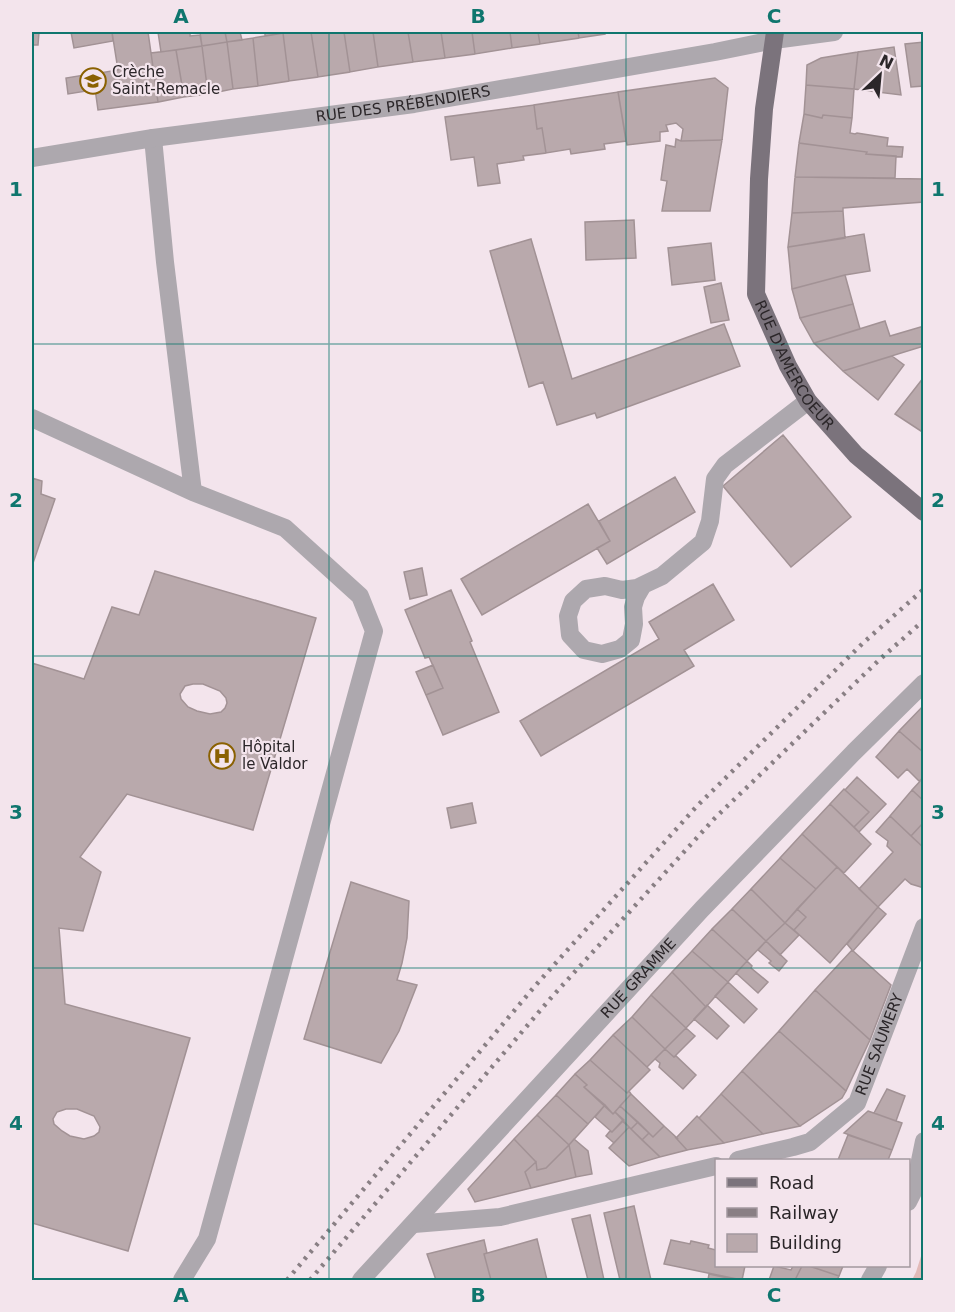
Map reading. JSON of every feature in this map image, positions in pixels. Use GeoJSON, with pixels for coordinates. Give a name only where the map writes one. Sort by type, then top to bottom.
{"type":"FeatureCollection","features":[{"type":"Feature","properties":{"kind":"main road","name":"RUE D'AMERCOEUR"},"geometry":{"type":"LineString","coordinates":[[774,36],[764,109],[759,179],[756,294],[788,366],[808,401],[856,454],[924,512]]}},
{"type":"Feature","properties":{"kind":"street","name":"RUE DES PRÉBENDIERS"},"geometry":{"type":"LineString","coordinates":[[32,158],[153,138],[414,104],[715,52],[774,36],[834,32]]}},
{"type":"Feature","properties":{"kind":"street"},"geometry":{"type":"LineString","coordinates":[[153,138],[165,262],[193,492]]}},
{"type":"Feature","properties":{"kind":"street"},"geometry":{"type":"LineString","coordinates":[[643,585],[633,607],[634,624],[631,640],[620,649],[602,654],[584,650],[570,635],[568,616],[573,600],[586,589],[604,586],[622,590],[637,588],[643,585],[662,576],[703,542],[710,521],[715,479],[725,465],[808,401]]}},
{"type":"Feature","properties":{"kind":"street"},"geometry":{"type":"LineString","coordinates":[[32,418],[193,492],[285,528],[360,596],[374,631],[207,1239],[182,1281]]}},
{"type":"Feature","properties":{"kind":"street","name":"RUE GRAMME"},"geometry":{"type":"LineString","coordinates":[[361,1281],[702,909],[924,683]]}},
{"type":"Feature","properties":{"kind":"street","name":"RUE SAUMERY"},"geometry":{"type":"LineString","coordinates":[[746,1159],[810,1142],[857,1103],[924,927]]}},
{"type":"Feature","properties":{"kind":"street"},"geometry":{"type":"LineString","coordinates":[[910,1200],[924,1141]]}},
{"type":"Feature","properties":{"kind":"street"},"geometry":{"type":"LineString","coordinates":[[414,1224],[500,1216],[715,1166]]}},
{"type":"Feature","properties":{"kind":"street"},"geometry":{"type":"LineString","coordinates":[[870,1281],[877,1267]]}},
{"type":"Feature","properties":{"kind":"shaded area"},"geometry":{"type":"Polygon","coordinates":[[[923,1250],[923,1280],[912,1280],[916,1272],[923,1250]]]}},
{"type":"Feature","properties":{"kind":"building"},"geometry":{"type":"Polygon","coordinates":[[[32,32],[39,32],[38,45],[32,45],[32,32]]]}},
{"type":"Feature","properties":{"kind":"building"},"geometry":{"type":"Polygon","coordinates":[[[71,32],[112,32],[113,41],[74,48],[71,32]]]}},
{"type":"Feature","properties":{"kind":"building"},"geometry":{"type":"Polygon","coordinates":[[[112,32],[148,32],[158,102],[98,110],[93,74],[118,70],[112,32]]]}},
{"type":"Feature","properties":{"kind":"building"},"geometry":{"type":"Polygon","coordinates":[[[158,32],[190,32],[190,36],[200,35],[202,46],[161,52],[158,32]]]}},
{"type":"Feature","properties":{"kind":"building"},"geometry":{"type":"Polygon","coordinates":[[[200,32],[225,32],[227,42],[202,46],[200,32]]]}},
{"type":"Feature","properties":{"kind":"building"},"geometry":{"type":"Polygon","coordinates":[[[225,32],[240,32],[242,40],[227,42],[225,32]]]}},
{"type":"Feature","properties":{"kind":"building"},"geometry":{"type":"Polygon","coordinates":[[[265,32],[283,32],[283,33],[265,36],[265,32]]]}},
{"type":"Feature","properties":{"kind":"building"},"geometry":{"type":"Polygon","coordinates":[[[311,32],[318,77],[289,81],[283,33],[311,32]]]}},
{"type":"Feature","properties":{"kind":"building"},"geometry":{"type":"Polygon","coordinates":[[[311,32],[344,32],[350,72],[318,77],[311,32]]]}},
{"type":"Feature","properties":{"kind":"building"},"geometry":{"type":"Polygon","coordinates":[[[344,32],[373,32],[378,67],[350,72],[344,32]]]}},
{"type":"Feature","properties":{"kind":"building"},"geometry":{"type":"Polygon","coordinates":[[[373,32],[408,32],[413,62],[378,67],[373,32]]]}},
{"type":"Feature","properties":{"kind":"building"},"geometry":{"type":"Polygon","coordinates":[[[408,32],[441,32],[445,58],[413,62],[408,32]]]}},
{"type":"Feature","properties":{"kind":"building"},"geometry":{"type":"Polygon","coordinates":[[[441,32],[472,32],[475,54],[445,58],[441,32]]]}},
{"type":"Feature","properties":{"kind":"building"},"geometry":{"type":"Polygon","coordinates":[[[472,32],[510,32],[512,48],[475,54],[472,32]]]}},
{"type":"Feature","properties":{"kind":"building"},"geometry":{"type":"Polygon","coordinates":[[[510,32],[538,32],[540,44],[512,48],[510,32]]]}},
{"type":"Feature","properties":{"kind":"building"},"geometry":{"type":"Polygon","coordinates":[[[538,32],[578,32],[579,38],[540,44],[538,32]]]}},
{"type":"Feature","properties":{"kind":"building"},"geometry":{"type":"Polygon","coordinates":[[[578,32],[605,32],[605,34],[579,38],[578,32]]]}},
{"type":"Feature","properties":{"kind":"building"},"geometry":{"type":"Polygon","coordinates":[[[283,33],[289,81],[258,86],[253,38],[283,33]]]}},
{"type":"Feature","properties":{"kind":"building"},"geometry":{"type":"Polygon","coordinates":[[[253,38],[258,86],[233,89],[227,42],[253,38]]]}},
{"type":"Feature","properties":{"kind":"building"},"geometry":{"type":"Polygon","coordinates":[[[227,42],[233,89],[208,94],[202,46],[227,42]]]}},
{"type":"Feature","properties":{"kind":"building"},"geometry":{"type":"Polygon","coordinates":[[[924,42],[924,86],[911,87],[905,44],[924,42]]]}},
{"type":"Feature","properties":{"kind":"building"},"geometry":{"type":"Polygon","coordinates":[[[202,46],[208,94],[184,97],[176,50],[202,46]]]}},
{"type":"Feature","properties":{"kind":"building"},"geometry":{"type":"Polygon","coordinates":[[[894,47],[901,95],[854,89],[858,52],[894,47]]]}},
{"type":"Feature","properties":{"kind":"building"},"geometry":{"type":"Polygon","coordinates":[[[176,50],[184,97],[158,102],[151,53],[176,50]]]}},
{"type":"Feature","properties":{"kind":"building"},"geometry":{"type":"Polygon","coordinates":[[[858,52],[854,89],[806,85],[807,65],[821,58],[858,52]]]}},
{"type":"Feature","properties":{"kind":"building"},"geometry":{"type":"Polygon","coordinates":[[[90,74],[93,90],[68,94],[66,78],[90,74]]]}},
{"type":"Feature","properties":{"kind":"building"},"geometry":{"type":"Polygon","coordinates":[[[715,78],[728,88],[722,140],[681,141],[683,129],[676,123],[666,125],[668,131],[660,132],[660,141],[627,145],[618,92],[715,78]]]}},
{"type":"Feature","properties":{"kind":"building"},"geometry":{"type":"Polygon","coordinates":[[[806,85],[854,89],[852,118],[823,115],[822,118],[804,114],[806,85]]]}},
{"type":"Feature","properties":{"kind":"building"},"geometry":{"type":"Polygon","coordinates":[[[618,92],[626,141],[604,144],[605,149],[571,154],[570,149],[546,153],[542,128],[537,129],[534,105],[618,92]]]}},
{"type":"Feature","properties":{"kind":"building"},"geometry":{"type":"Polygon","coordinates":[[[534,105],[537,129],[542,128],[546,153],[523,156],[524,160],[497,164],[500,183],[478,186],[474,157],[451,160],[445,117],[534,105]]]}},
{"type":"Feature","properties":{"kind":"building"},"geometry":{"type":"Polygon","coordinates":[[[804,114],[822,118],[823,115],[852,118],[850,133],[888,138],[887,146],[903,147],[902,157],[866,154],[867,152],[799,143],[804,114]]]}},
{"type":"Feature","properties":{"kind":"building"},"geometry":{"type":"Polygon","coordinates":[[[676,139],[681,141],[722,140],[710,211],[662,211],[667,181],[661,180],[666,145],[675,147],[676,139]]]}},
{"type":"Feature","properties":{"kind":"building"},"geometry":{"type":"Polygon","coordinates":[[[799,143],[867,152],[866,154],[896,156],[895,178],[795,177],[799,143]]]}},
{"type":"Feature","properties":{"kind":"building"},"geometry":{"type":"Polygon","coordinates":[[[795,177],[924,179],[924,202],[843,208],[843,211],[792,213],[795,177]]]}},
{"type":"Feature","properties":{"kind":"building"},"geometry":{"type":"Polygon","coordinates":[[[843,211],[845,238],[788,247],[792,213],[843,211]]]}},
{"type":"Feature","properties":{"kind":"building"},"geometry":{"type":"Polygon","coordinates":[[[634,220],[636,258],[586,260],[585,222],[634,220]]]}},
{"type":"Feature","properties":{"kind":"building"},"geometry":{"type":"Polygon","coordinates":[[[864,234],[870,271],[792,289],[788,247],[864,234]]]}},
{"type":"Feature","properties":{"kind":"building"},"geometry":{"type":"Polygon","coordinates":[[[531,239],[572,379],[724,324],[740,366],[597,418],[595,413],[557,425],[543,382],[529,387],[490,251],[531,239]]]}},
{"type":"Feature","properties":{"kind":"building"},"geometry":{"type":"Polygon","coordinates":[[[711,243],[715,280],[672,285],[668,248],[711,243]]]}},
{"type":"Feature","properties":{"kind":"building"},"geometry":{"type":"Polygon","coordinates":[[[845,275],[853,304],[800,318],[792,289],[845,275]]]}},
{"type":"Feature","properties":{"kind":"building"},"geometry":{"type":"Polygon","coordinates":[[[721,283],[729,320],[711,323],[704,287],[721,283]]]}},
{"type":"Feature","properties":{"kind":"building"},"geometry":{"type":"Polygon","coordinates":[[[853,304],[860,329],[814,343],[800,318],[853,304]]]}},
{"type":"Feature","properties":{"kind":"building"},"geometry":{"type":"Polygon","coordinates":[[[885,321],[890,336],[924,326],[924,346],[843,371],[814,343],[885,321]]]}},
{"type":"Feature","properties":{"kind":"building"},"geometry":{"type":"Polygon","coordinates":[[[892,356],[904,365],[878,400],[843,371],[892,356]]]}},
{"type":"Feature","properties":{"kind":"building"},"geometry":{"type":"Polygon","coordinates":[[[924,377],[924,433],[895,414],[924,377]]]}},
{"type":"Feature","properties":{"kind":"building"},"geometry":{"type":"Polygon","coordinates":[[[783,435],[851,517],[791,567],[723,486],[783,435]]]}},
{"type":"Feature","properties":{"kind":"building"},"geometry":{"type":"Polygon","coordinates":[[[675,477],[695,512],[607,564],[597,548],[610,541],[599,521],[675,477]]]}},
{"type":"Feature","properties":{"kind":"building"},"geometry":{"type":"Polygon","coordinates":[[[32,478],[42,481],[41,494],[55,499],[32,566],[32,478]]]}},
{"type":"Feature","properties":{"kind":"building"},"geometry":{"type":"Polygon","coordinates":[[[588,504],[610,541],[482,615],[461,579],[588,504]]]}},
{"type":"Feature","properties":{"kind":"building"},"geometry":{"type":"Polygon","coordinates":[[[422,568],[427,595],[410,599],[404,572],[422,568]]]}},
{"type":"Feature","properties":{"kind":"building"},"geometry":{"type":"Polygon","coordinates":[[[155,571],[316,618],[253,830],[127,794],[80,857],[101,872],[83,931],[59,928],[65,1004],[190,1038],[128,1251],[32,1223],[32,663],[84,679],[112,607],[139,615],[155,571]],[[203,684],[185,686],[180,694],[188,707],[210,714],[221,712],[225,708],[226,698],[220,691],[203,684]],[[77,1109],[57,1112],[53,1119],[54,1124],[62,1131],[70,1136],[84,1139],[99,1132],[100,1127],[94,1116],[77,1109]]]}},
{"type":"Feature","properties":{"kind":"building"},"geometry":{"type":"Polygon","coordinates":[[[713,584],[734,620],[684,650],[694,666],[541,756],[520,721],[659,639],[649,622],[713,584]]]}},
{"type":"Feature","properties":{"kind":"building"},"geometry":{"type":"Polygon","coordinates":[[[451,590],[499,712],[443,735],[426,695],[443,688],[429,657],[425,658],[405,610],[451,590]]]}},
{"type":"Feature","properties":{"kind":"building"},"geometry":{"type":"Polygon","coordinates":[[[433,665],[443,688],[426,695],[416,672],[433,665]]]}},
{"type":"Feature","properties":{"kind":"building"},"geometry":{"type":"Polygon","coordinates":[[[924,705],[924,749],[922,751],[899,731],[924,705]]]}},
{"type":"Feature","properties":{"kind":"building"},"geometry":{"type":"Polygon","coordinates":[[[899,731],[924,753],[924,777],[919,781],[907,769],[898,778],[876,757],[899,731]]]}},
{"type":"Feature","properties":{"kind":"building"},"geometry":{"type":"Polygon","coordinates":[[[857,777],[886,804],[859,832],[854,827],[869,812],[845,790],[857,777]]]}},
{"type":"Feature","properties":{"kind":"building"},"geometry":{"type":"Polygon","coordinates":[[[924,777],[924,801],[912,790],[924,777]]]}},
{"type":"Feature","properties":{"kind":"building"},"geometry":{"type":"Polygon","coordinates":[[[844,789],[869,812],[854,827],[830,804],[844,789]]]}},
{"type":"Feature","properties":{"kind":"building"},"geometry":{"type":"Polygon","coordinates":[[[912,790],[924,801],[924,822],[911,836],[890,816],[912,790]]]}},
{"type":"Feature","properties":{"kind":"building"},"geometry":{"type":"Polygon","coordinates":[[[472,803],[476,823],[451,828],[447,808],[472,803]]]}},
{"type":"Feature","properties":{"kind":"building"},"geometry":{"type":"Polygon","coordinates":[[[830,804],[871,844],[844,873],[802,834],[830,804]]]}},
{"type":"Feature","properties":{"kind":"building"},"geometry":{"type":"Polygon","coordinates":[[[890,816],[924,848],[924,888],[911,884],[905,879],[878,907],[859,889],[893,852],[887,846],[888,841],[876,832],[890,816]]]}},
{"type":"Feature","properties":{"kind":"building"},"geometry":{"type":"Polygon","coordinates":[[[924,822],[924,848],[911,836],[924,822]]]}},
{"type":"Feature","properties":{"kind":"building"},"geometry":{"type":"Polygon","coordinates":[[[802,834],[837,867],[816,889],[780,858],[802,834]]]}},
{"type":"Feature","properties":{"kind":"building"},"geometry":{"type":"Polygon","coordinates":[[[780,858],[816,889],[785,923],[751,889],[780,858]]]}},
{"type":"Feature","properties":{"kind":"building"},"geometry":{"type":"Polygon","coordinates":[[[837,867],[878,907],[830,963],[794,930],[806,917],[797,909],[837,867]]]}},
{"type":"Feature","properties":{"kind":"building"},"geometry":{"type":"Polygon","coordinates":[[[351,882],[409,901],[407,938],[397,980],[417,985],[399,1031],[381,1063],[304,1039],[351,882]]]}},
{"type":"Feature","properties":{"kind":"building"},"geometry":{"type":"Polygon","coordinates":[[[751,889],[785,923],[766,941],[732,909],[751,889]]]}},
{"type":"Feature","properties":{"kind":"building"},"geometry":{"type":"Polygon","coordinates":[[[878,907],[886,914],[853,951],[847,944],[878,907]]]}},
{"type":"Feature","properties":{"kind":"building"},"geometry":{"type":"Polygon","coordinates":[[[732,909],[766,941],[747,961],[712,929],[732,909]]]}},
{"type":"Feature","properties":{"kind":"building"},"geometry":{"type":"Polygon","coordinates":[[[797,909],[806,917],[794,930],[785,923],[797,909]]]}},
{"type":"Feature","properties":{"kind":"building"},"geometry":{"type":"Polygon","coordinates":[[[785,923],[799,935],[780,955],[766,941],[785,923]]]}},
{"type":"Feature","properties":{"kind":"building"},"geometry":{"type":"Polygon","coordinates":[[[712,929],[747,961],[728,982],[692,951],[712,929]]]}},
{"type":"Feature","properties":{"kind":"building"},"geometry":{"type":"Polygon","coordinates":[[[766,941],[787,961],[779,971],[758,950],[766,941]]]}},
{"type":"Feature","properties":{"kind":"building"},"geometry":{"type":"Polygon","coordinates":[[[852,950],[891,985],[870,1040],[815,990],[852,950]]]}},
{"type":"Feature","properties":{"kind":"building"},"geometry":{"type":"Polygon","coordinates":[[[692,951],[728,982],[706,1007],[672,972],[692,951]]]}},
{"type":"Feature","properties":{"kind":"building"},"geometry":{"type":"Polygon","coordinates":[[[747,961],[752,966],[751,968],[768,982],[758,993],[736,973],[747,961]]]}},
{"type":"Feature","properties":{"kind":"building"},"geometry":{"type":"Polygon","coordinates":[[[672,972],[706,1007],[686,1028],[651,995],[672,972]]]}},
{"type":"Feature","properties":{"kind":"building"},"geometry":{"type":"Polygon","coordinates":[[[728,982],[757,1009],[744,1023],[715,996],[728,982]]]}},
{"type":"Feature","properties":{"kind":"building"},"geometry":{"type":"Polygon","coordinates":[[[815,990],[870,1040],[846,1091],[779,1031],[815,990]]]}},
{"type":"Feature","properties":{"kind":"building"},"geometry":{"type":"Polygon","coordinates":[[[651,995],[686,1028],[665,1049],[632,1017],[651,995]]]}},
{"type":"Feature","properties":{"kind":"building"},"geometry":{"type":"Polygon","coordinates":[[[707,1005],[729,1026],[717,1039],[694,1019],[707,1005]]]}},
{"type":"Feature","properties":{"kind":"building"},"geometry":{"type":"Polygon","coordinates":[[[632,1017],[665,1049],[647,1067],[613,1035],[632,1017]]]}},
{"type":"Feature","properties":{"kind":"building"},"geometry":{"type":"Polygon","coordinates":[[[686,1028],[695,1036],[674,1057],[665,1049],[686,1028]]]}},
{"type":"Feature","properties":{"kind":"building"},"geometry":{"type":"Polygon","coordinates":[[[779,1031],[846,1091],[842,1098],[800,1126],[742,1071],[779,1031]]]}},
{"type":"Feature","properties":{"kind":"building"},"geometry":{"type":"Polygon","coordinates":[[[613,1035],[650,1070],[627,1093],[590,1060],[613,1035]]]}},
{"type":"Feature","properties":{"kind":"building"},"geometry":{"type":"Polygon","coordinates":[[[665,1049],[696,1075],[683,1089],[659,1067],[660,1063],[655,1059],[665,1049]]]}},
{"type":"Feature","properties":{"kind":"building"},"geometry":{"type":"Polygon","coordinates":[[[590,1060],[631,1094],[613,1114],[584,1087],[587,1085],[575,1074],[590,1060]]]}},
{"type":"Feature","properties":{"kind":"building"},"geometry":{"type":"Polygon","coordinates":[[[742,1071],[800,1126],[763,1134],[721,1094],[742,1071]]]}},
{"type":"Feature","properties":{"kind":"building"},"geometry":{"type":"Polygon","coordinates":[[[575,1074],[587,1085],[584,1087],[605,1105],[588,1124],[556,1095],[575,1074]]]}},
{"type":"Feature","properties":{"kind":"building"},"geometry":{"type":"Polygon","coordinates":[[[887,1089],[905,1096],[896,1121],[874,1113],[887,1089]]]}},
{"type":"Feature","properties":{"kind":"building"},"geometry":{"type":"Polygon","coordinates":[[[631,1094],[664,1126],[653,1137],[620,1106],[631,1094]]]}},
{"type":"Feature","properties":{"kind":"building"},"geometry":{"type":"Polygon","coordinates":[[[721,1094],[763,1134],[724,1143],[699,1118],[721,1094]]]}},
{"type":"Feature","properties":{"kind":"building"},"geometry":{"type":"Polygon","coordinates":[[[556,1095],[588,1124],[569,1145],[537,1115],[556,1095]]]}},
{"type":"Feature","properties":{"kind":"building"},"geometry":{"type":"Polygon","coordinates":[[[605,1105],[613,1114],[615,1112],[624,1120],[612,1132],[595,1117],[605,1105]]]}},
{"type":"Feature","properties":{"kind":"building"},"geometry":{"type":"Polygon","coordinates":[[[620,1106],[638,1122],[631,1129],[615,1112],[620,1106]]]}},
{"type":"Feature","properties":{"kind":"building"},"geometry":{"type":"Polygon","coordinates":[[[868,1111],[902,1123],[892,1150],[844,1133],[868,1111]]]}},
{"type":"Feature","properties":{"kind":"building"},"geometry":{"type":"Polygon","coordinates":[[[537,1115],[569,1145],[546,1168],[537,1170],[536,1162],[514,1139],[537,1115]]]}},
{"type":"Feature","properties":{"kind":"building"},"geometry":{"type":"Polygon","coordinates":[[[697,1116],[724,1143],[687,1150],[676,1138],[697,1116]]]}},
{"type":"Feature","properties":{"kind":"building"},"geometry":{"type":"Polygon","coordinates":[[[622,1121],[629,1127],[614,1143],[606,1136],[622,1121]]]}},
{"type":"Feature","properties":{"kind":"building"},"geometry":{"type":"Polygon","coordinates":[[[638,1122],[649,1133],[642,1140],[631,1129],[638,1122]]]}},
{"type":"Feature","properties":{"kind":"building"},"geometry":{"type":"Polygon","coordinates":[[[664,1126],[687,1150],[660,1157],[642,1140],[649,1133],[653,1137],[664,1126]]]}},
{"type":"Feature","properties":{"kind":"building"},"geometry":{"type":"Polygon","coordinates":[[[629,1127],[660,1157],[629,1166],[609,1148],[629,1127]]]}},
{"type":"Feature","properties":{"kind":"building"},"geometry":{"type":"Polygon","coordinates":[[[848,1135],[892,1150],[888,1159],[838,1159],[848,1135]]]}},
{"type":"Feature","properties":{"kind":"building"},"geometry":{"type":"Polygon","coordinates":[[[514,1139],[536,1162],[525,1172],[531,1188],[475,1202],[468,1189],[514,1139]]]}},
{"type":"Feature","properties":{"kind":"building"},"geometry":{"type":"Polygon","coordinates":[[[574,1139],[588,1151],[592,1174],[576,1177],[569,1145],[574,1139]]]}},
{"type":"Feature","properties":{"kind":"building"},"geometry":{"type":"Polygon","coordinates":[[[569,1145],[576,1177],[531,1188],[525,1172],[536,1162],[537,1170],[546,1168],[569,1145]]]}},
{"type":"Feature","properties":{"kind":"building"},"geometry":{"type":"Polygon","coordinates":[[[634,1206],[651,1280],[620,1280],[604,1213],[634,1206]]]}},
{"type":"Feature","properties":{"kind":"building"},"geometry":{"type":"Polygon","coordinates":[[[590,1215],[604,1280],[588,1280],[572,1219],[590,1215]]]}},
{"type":"Feature","properties":{"kind":"building"},"geometry":{"type":"Polygon","coordinates":[[[537,1239],[547,1280],[491,1280],[484,1254],[537,1239]]]}},
{"type":"Feature","properties":{"kind":"building"},"geometry":{"type":"Polygon","coordinates":[[[484,1240],[487,1253],[484,1254],[491,1280],[436,1280],[427,1254],[484,1240]]]}},
{"type":"Feature","properties":{"kind":"building"},"geometry":{"type":"Polygon","coordinates":[[[671,1240],[709,1245],[708,1248],[715,1250],[715,1267],[745,1267],[742,1280],[664,1264],[671,1240]]]}},
{"type":"Feature","properties":{"kind":"building"},"geometry":{"type":"Polygon","coordinates":[[[774,1267],[791,1270],[792,1267],[802,1267],[795,1280],[769,1280],[774,1267]]]}},
{"type":"Feature","properties":{"kind":"building"},"geometry":{"type":"Polygon","coordinates":[[[802,1267],[812,1267],[839,1276],[837,1280],[795,1280],[802,1267]]]}},
{"type":"Feature","properties":{"kind":"building"},"geometry":{"type":"Polygon","coordinates":[[[812,1267],[843,1267],[839,1276],[812,1267]]]}},
{"type":"Feature","properties":{"kind":"building"},"geometry":{"type":"Polygon","coordinates":[[[709,1274],[737,1280],[708,1280],[709,1274]]]}},
{"type":"Feature","properties":{"kind":"railway"},"geometry":{"type":"LineString","coordinates":[[287,1280],[535,986],[697,806],[863,643],[924,589]]}},
{"type":"Feature","properties":{"kind":"railway"},"geometry":{"type":"LineString","coordinates":[[310,1280],[550,999],[714,819],[878,661],[924,620]]}},
{"type":"Feature","properties":{"kind":"place","name":"Crèche Saint-Remacle"},"geometry":{"type":"Point","coordinates":[93,81]}},
{"type":"Feature","properties":{"kind":"place","name":"Hôpital le Valdor"},"geometry":{"type":"Point","coordinates":[222,756]}}]}
